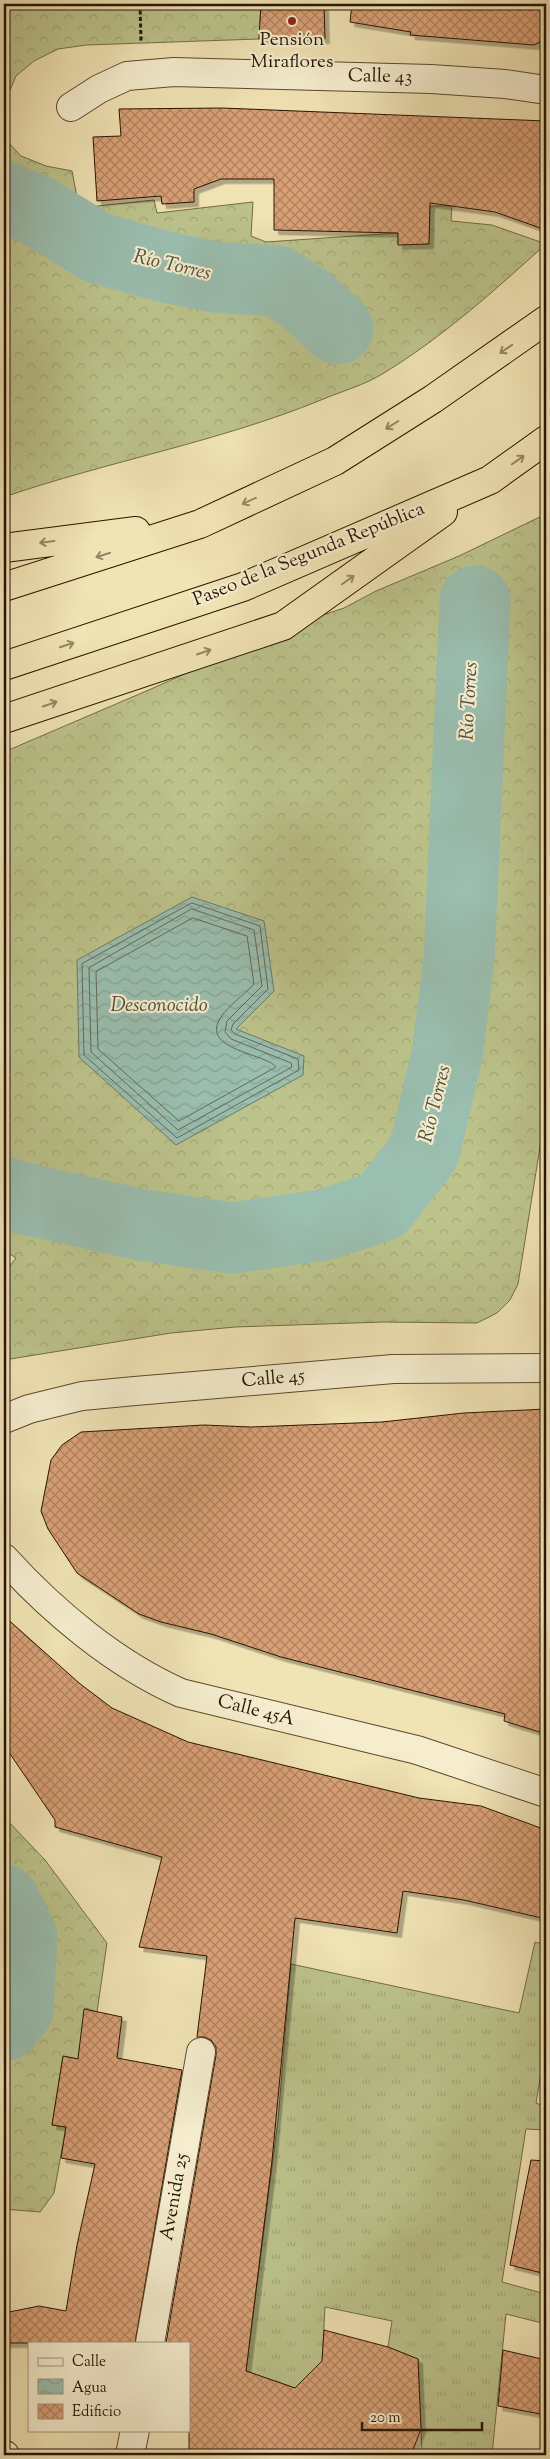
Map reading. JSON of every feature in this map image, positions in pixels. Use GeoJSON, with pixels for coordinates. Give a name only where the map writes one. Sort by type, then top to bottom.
{"type":"FeatureCollection","features":[{"type":"Feature","properties":{"kind":"highway"},"geometry":{"type":"LineString","coordinates":[[4,587],[200,524],[335,461],[434,399],[546,320]]}},
{"type":"Feature","properties":{"kind":"highway","name":"Paseo de la Segunda República"},"geometry":{"type":"LineString","coordinates":[[4,666],[242,587],[490,480],[546,440]]}},
{"type":"Feature","properties":{"kind":"highway"},"geometry":{"type":"LineString","coordinates":[[4,719],[283,626],[490,480]]}},
{"type":"Feature","properties":{"kind":"highway"},"geometry":{"type":"LineString","coordinates":[[4,548],[200,524]]}},
{"type":"Feature","properties":{"kind":"street","name":"Calle 43"},"geometry":{"type":"LineString","coordinates":[[72,107],[99,89],[127,76],[174,72],[431,79],[505,84],[546,90]]}},
{"type":"Feature","properties":{"kind":"street","name":"Calle 45"},"geometry":{"type":"LineString","coordinates":[[4,1419],[29,1409],[82,1396],[135,1391],[393,1369],[546,1368]]}},
{"type":"Feature","properties":{"kind":"street","name":"Calle 45A"},"geometry":{"type":"LineString","coordinates":[[4,1558],[26,1583],[106,1651],[148,1678],[173,1689],[417,1750],[546,1793]]}},
{"type":"Feature","properties":{"kind":"street","name":"Avenida 25"},"geometry":{"type":"LineString","coordinates":[[150,2342],[201,2052]]}},
{"type":"Feature","properties":{"kind":"street"},"geometry":{"type":"LineString","coordinates":[[130,2455],[135,2432]]}},
{"type":"Feature","properties":{"kind":"path"},"geometry":{"type":"LineString","coordinates":[[140,4],[141,44]]}},
{"type":"Feature","properties":{"kind":"green space"},"geometry":{"type":"Polygon","coordinates":[[[4,4],[261,4],[259,39],[86,45],[58,49],[34,61],[16,76],[4,104],[4,4]]]}},
{"type":"Feature","properties":{"kind":"green space"},"geometry":{"type":"Polygon","coordinates":[[[4,135],[5,139],[21,156],[46,166],[72,171],[79,208],[154,200],[157,213],[253,202],[251,236],[266,242],[398,233],[398,244],[429,244],[430,206],[452,206],[451,221],[492,225],[546,244],[488,296],[448,328],[406,359],[369,381],[243,428],[4,497],[4,135]]]}},
{"type":"Feature","properties":{"kind":"green space"},"geometry":{"type":"Polygon","coordinates":[[[546,514],[546,1110],[518,1284],[510,1300],[497,1313],[477,1323],[383,1322],[235,1327],[171,1333],[4,1360],[4,1274],[16,1258],[4,1250],[4,752],[296,624],[344,608],[376,591],[459,556],[546,514]]]}},
{"type":"Feature","properties":{"kind":"green space"},"geometry":{"type":"Polygon","coordinates":[[[4,1817],[45,1860],[107,1943],[97,2012],[86,2008],[78,2059],[63,2056],[52,2125],[66,2127],[54,2193],[40,2212],[4,2209],[4,1817]]]}},
{"type":"Feature","properties":{"kind":"green space"},"geometry":{"type":"Polygon","coordinates":[[[535,1942],[546,1945],[546,2043],[536,2103],[546,2107],[546,2130],[526,2129],[502,2282],[542,2293],[546,2304],[546,2324],[506,2314],[492,2455],[422,2455],[418,2359],[388,2347],[392,2321],[325,2307],[321,2383],[295,2388],[246,2371],[278,2120],[291,1964],[519,2013],[535,1942]]]}},
{"type":"Feature","properties":{"kind":"water","name":"Desconocido"},"geometry":{"type":"Polygon","coordinates":[[[192,897],[264,921],[274,991],[236,1029],[304,1056],[303,1075],[176,1145],[79,1057],[77,960],[192,897]]]}},
{"type":"Feature","properties":{"kind":"building","name":"Pensión Miraflores"},"geometry":{"type":"Polygon","coordinates":[[[261,4],[324,4],[325,39],[259,39],[261,4]]]}},
{"type":"Feature","properties":{"kind":"building"},"geometry":{"type":"Polygon","coordinates":[[[352,4],[546,4],[546,39],[534,45],[410,35],[411,32],[350,22],[352,4]]]}},
{"type":"Feature","properties":{"kind":"building"},"geometry":{"type":"Polygon","coordinates":[[[222,108],[546,121],[546,230],[495,212],[430,203],[429,244],[398,245],[398,233],[274,230],[274,179],[221,179],[194,189],[194,202],[162,204],[161,196],[97,201],[93,137],[121,136],[119,109],[222,108]]]}},
{"type":"Feature","properties":{"kind":"building"},"geometry":{"type":"Polygon","coordinates":[[[546,1409],[546,1734],[504,1721],[505,1714],[281,1657],[211,1634],[161,1622],[139,1614],[77,1573],[48,1529],[41,1511],[51,1460],[62,1445],[81,1432],[204,1425],[251,1427],[382,1422],[464,1413],[546,1409]]]}},
{"type":"Feature","properties":{"kind":"building"},"geometry":{"type":"Polygon","coordinates":[[[4,1616],[79,1683],[112,1708],[188,1742],[419,1798],[481,1806],[546,1830],[546,1919],[464,1900],[403,1891],[397,1933],[295,1918],[272,2161],[246,2371],[295,2388],[322,2361],[324,2330],[388,2347],[418,2359],[421,2429],[411,2455],[189,2455],[190,2342],[166,2342],[216,2055],[216,2047],[211,2040],[197,2037],[207,1956],[139,1947],[162,1857],[55,1827],[55,1820],[4,1745],[4,1616]]]}},
{"type":"Feature","properties":{"kind":"building"},"geometry":{"type":"Polygon","coordinates":[[[84,2009],[122,2017],[117,2058],[182,2070],[135,2342],[4,2343],[4,2313],[39,2306],[66,2311],[77,2245],[95,2164],[61,2158],[66,2127],[52,2125],[63,2056],[78,2059],[84,2009]]]}},
{"type":"Feature","properties":{"kind":"building"},"geometry":{"type":"Polygon","coordinates":[[[531,2160],[546,2161],[546,2274],[510,2265],[531,2160]]]}},
{"type":"Feature","properties":{"kind":"building"},"geometry":{"type":"Polygon","coordinates":[[[503,2350],[546,2360],[546,2415],[498,2406],[503,2350]]]}},
{"type":"Feature","properties":{"kind":"waterway","name":"Río Torres"},"geometry":{"type":"LineString","coordinates":[[4,197],[36,210],[98,248],[162,266],[215,277],[277,281],[307,300],[338,329]]}},
{"type":"Feature","properties":{"kind":"waterway","name":"Río Torres"},"geometry":{"type":"LineString","coordinates":[[4,1192],[22,1198],[142,1225],[233,1238],[323,1225],[382,1206],[424,1152],[447,1055],[459,960],[475,601]]}},
{"type":"Feature","properties":{"kind":"waterway","name":"Río Torres"},"geometry":{"type":"LineString","coordinates":[[4,1900],[22,1937],[18,2009],[4,2026]]}},
{"type":"Feature","properties":{"kind":"place","name":"Pensión Miraflores"},"geometry":{"type":"Point","coordinates":[292,21]}}]}
